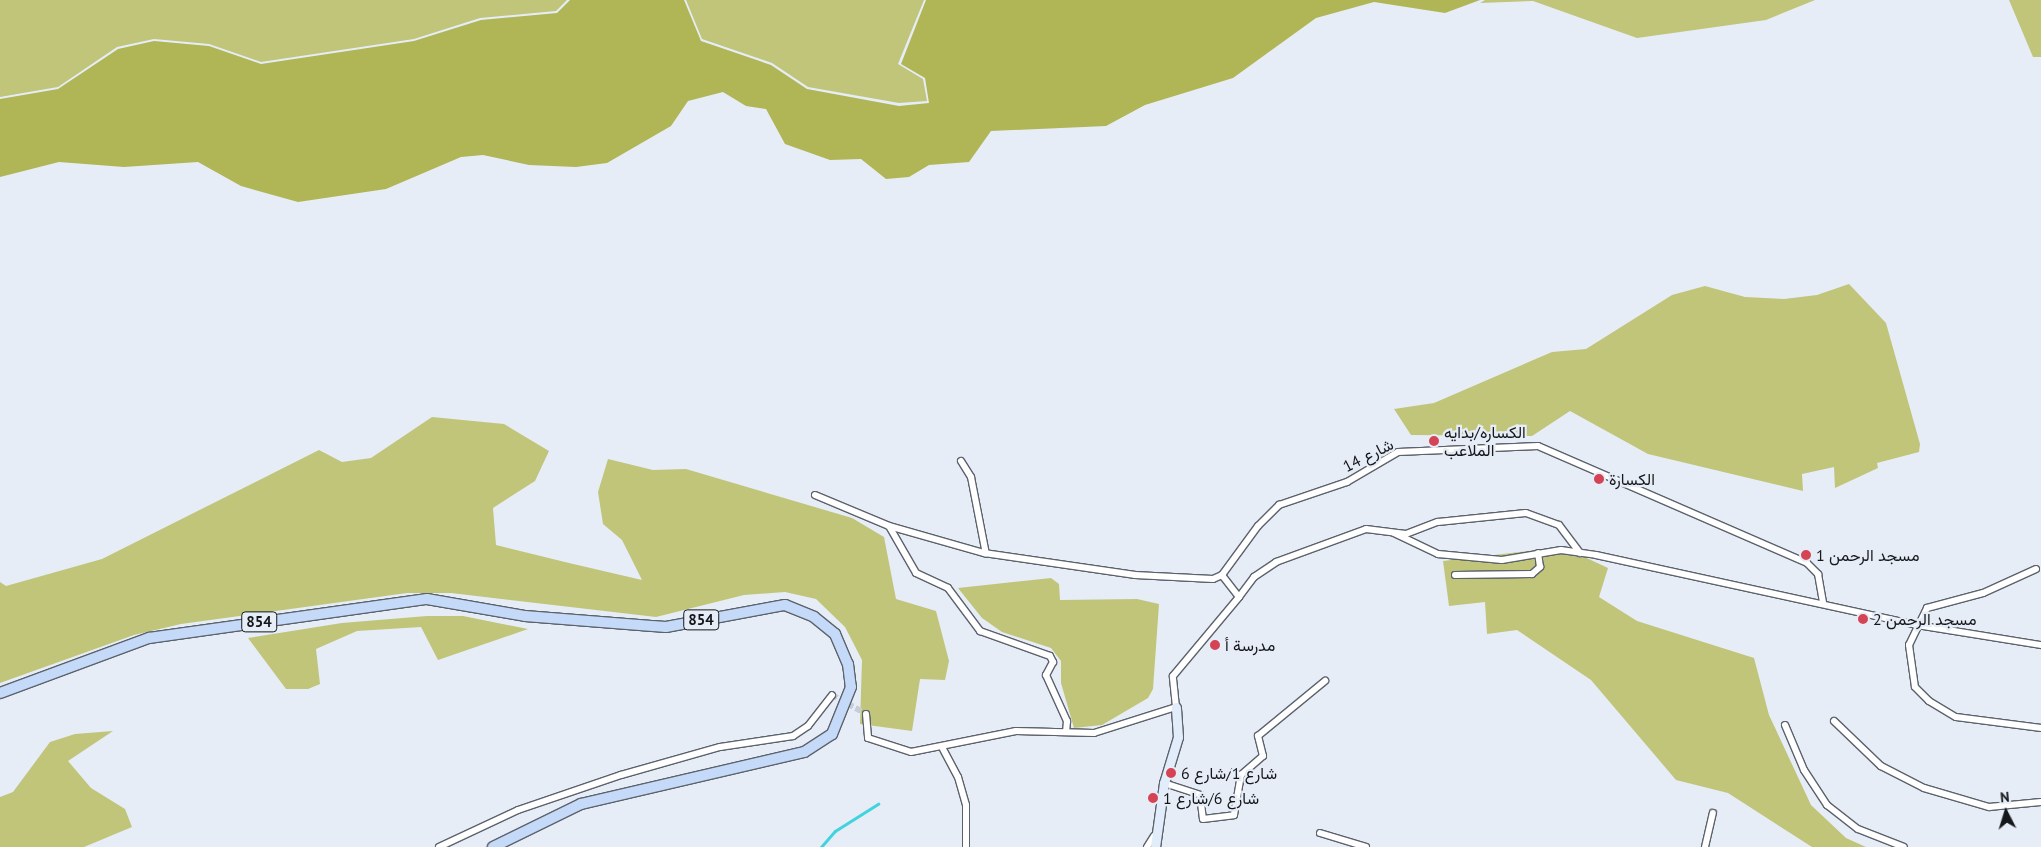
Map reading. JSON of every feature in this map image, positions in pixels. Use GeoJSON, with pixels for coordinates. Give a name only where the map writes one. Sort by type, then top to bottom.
{"type":"FeatureCollection","features":[{"type":"Feature","properties":{"kind":"main road","name":"854"},"geometry":{"type":"LineString","coordinates":[[0,693],[149,638],[427,598],[526,616],[666,627],[785,604],[814,617],[835,634],[848,664],[851,687],[832,734],[804,752],[581,804],[493,847]]}},
{"type":"Feature","properties":{"kind":"street","name":"شارع 14"},"geometry":{"type":"LineString","coordinates":[[1222,575],[1279,504],[1346,482],[1398,452],[1538,446],[1807,563],[1818,574],[1823,603]]}},
{"type":"Feature","properties":{"kind":"street"},"geometry":{"type":"LineString","coordinates":[[961,461],[972,477],[986,554]]}},
{"type":"Feature","properties":{"kind":"street"},"geometry":{"type":"LineString","coordinates":[[815,496],[889,526],[986,554],[1135,575],[1213,579],[1222,575],[1239,597]]}},
{"type":"Feature","properties":{"kind":"street"},"geometry":{"type":"LineString","coordinates":[[1155,847],[1154,836],[1164,783],[1178,737],[1173,676],[1254,577],[1276,562],[1366,529],[1406,534],[1438,522],[1526,513],[1559,525],[1580,553]]}},
{"type":"Feature","properties":{"kind":"street"},"geometry":{"type":"LineString","coordinates":[[889,526],[916,573],[948,588],[980,631],[1050,656],[1053,662],[1046,675],[1067,721],[1066,732]]}},
{"type":"Feature","properties":{"kind":"street"},"geometry":{"type":"LineString","coordinates":[[1394,534],[1438,554],[1502,560],[1538,553],[1580,553],[1823,603],[1916,625],[2041,644]]}},
{"type":"Feature","properties":{"kind":"street"},"geometry":{"type":"LineString","coordinates":[[1455,575],[1532,574],[1540,567],[1538,553]]}},
{"type":"Feature","properties":{"kind":"street"},"geometry":{"type":"LineString","coordinates":[[2036,569],[1982,593],[1927,608],[1916,625],[1909,645],[1911,670],[1915,687],[1929,701],[1956,717],[2041,728]]}},
{"type":"Feature","properties":{"kind":"street"},"geometry":{"type":"LineString","coordinates":[[1164,783],[1200,795],[1203,819],[1234,815],[1241,775],[1263,756],[1258,736],[1325,682]]}},
{"type":"Feature","properties":{"kind":"street"},"geometry":{"type":"LineString","coordinates":[[439,847],[518,810],[621,775],[720,747],[793,736],[808,726],[832,696]]}},
{"type":"Feature","properties":{"kind":"street"},"geometry":{"type":"LineString","coordinates":[[866,714],[868,738],[911,752],[943,749],[977,736],[1016,731],[1094,733],[1176,707]]}},
{"type":"Feature","properties":{"kind":"street"},"geometry":{"type":"LineString","coordinates":[[1834,721],[1881,766],[1924,788],[1989,807],[2041,802]]}},
{"type":"Feature","properties":{"kind":"street"},"geometry":{"type":"LineString","coordinates":[[1785,725],[1804,770],[1827,805],[1858,829],[1904,847]]}},
{"type":"Feature","properties":{"kind":"street"},"geometry":{"type":"LineString","coordinates":[[943,749],[958,777],[966,805],[966,847]]}},
{"type":"Feature","properties":{"kind":"street"},"geometry":{"type":"LineString","coordinates":[[1705,847],[1713,813]]}},
{"type":"Feature","properties":{"kind":"street"},"geometry":{"type":"LineString","coordinates":[[1320,833],[1366,847]]}},
{"type":"Feature","properties":{"kind":"street"},"geometry":{"type":"LineString","coordinates":[[1148,847],[1154,836]]}},
{"type":"Feature","properties":{"kind":"green space"},"geometry":{"type":"Polygon","coordinates":[[[0,0],[567,0],[556,11],[480,18],[414,39],[261,62],[209,44],[154,39],[117,47],[58,87],[0,97],[0,0]]]}},
{"type":"Feature","properties":{"kind":"green space"},"geometry":{"type":"Polygon","coordinates":[[[570,0],[684,0],[701,41],[771,65],[807,89],[899,106],[929,103],[925,78],[901,64],[926,0],[1480,0],[1445,13],[1374,2],[1316,18],[1233,78],[1145,105],[1106,126],[991,131],[969,162],[929,165],[909,177],[886,179],[861,159],[830,160],[785,144],[766,109],[746,106],[723,92],[688,101],[671,126],[607,163],[576,167],[529,165],[483,155],[461,157],[386,189],[298,202],[241,186],[198,162],[124,167],[59,162],[0,177],[0,99],[58,89],[118,49],[154,41],[209,46],[261,64],[414,41],[481,20],[557,13],[570,0]]]}},
{"type":"Feature","properties":{"kind":"green space"},"geometry":{"type":"Polygon","coordinates":[[[686,0],[924,0],[898,64],[923,79],[927,101],[899,103],[808,87],[772,63],[702,39],[686,0]]]}},
{"type":"Feature","properties":{"kind":"green space"},"geometry":{"type":"Polygon","coordinates":[[[1485,0],[1815,0],[1766,20],[1637,38],[1533,1],[1480,3],[1485,0]]]}},
{"type":"Feature","properties":{"kind":"green space"},"geometry":{"type":"Polygon","coordinates":[[[2009,0],[2041,0],[2041,57],[2033,57],[2009,0]]]}},
{"type":"Feature","properties":{"kind":"green space"},"geometry":{"type":"Polygon","coordinates":[[[1849,284],[1886,323],[1920,444],[1919,452],[1877,463],[1878,468],[1835,488],[1834,467],[1802,474],[1803,491],[1648,454],[1570,411],[1532,436],[1411,435],[1394,409],[1434,403],[1552,352],[1586,349],[1672,295],[1705,286],[1745,297],[1784,299],[1817,295],[1849,284]]]}},
{"type":"Feature","properties":{"kind":"green space"},"geometry":{"type":"Polygon","coordinates":[[[432,417],[504,424],[549,451],[535,481],[493,508],[496,545],[569,563],[642,580],[622,540],[603,524],[598,492],[608,459],[653,470],[686,469],[852,518],[884,537],[896,599],[936,611],[949,661],[945,680],[920,679],[912,731],[860,724],[862,660],[845,627],[816,599],[785,592],[744,595],[656,617],[451,593],[407,593],[181,624],[134,635],[0,683],[0,582],[6,586],[102,559],[319,450],[342,462],[371,458],[432,417]]]}},
{"type":"Feature","properties":{"kind":"green space"},"geometry":{"type":"Polygon","coordinates":[[[1563,547],[1608,568],[1599,597],[1637,621],[1754,658],[1769,715],[1811,805],[1846,838],[1866,847],[1812,847],[1728,793],[1676,780],[1591,680],[1517,630],[1487,634],[1485,602],[1449,606],[1443,561],[1563,547]]]}},
{"type":"Feature","properties":{"kind":"green space"},"geometry":{"type":"Polygon","coordinates":[[[1051,578],[1059,584],[1060,600],[1137,599],[1159,604],[1153,689],[1148,698],[1102,725],[1074,728],[1061,683],[1061,661],[1051,648],[1002,632],[982,618],[958,588],[1051,578]]]}},
{"type":"Feature","properties":{"kind":"green space"},"geometry":{"type":"Polygon","coordinates":[[[427,616],[463,616],[528,629],[438,660],[421,627],[357,631],[316,649],[320,684],[308,689],[286,689],[248,638],[342,623],[427,616]]]}},
{"type":"Feature","properties":{"kind":"green space"},"geometry":{"type":"Polygon","coordinates":[[[113,731],[68,761],[91,788],[125,809],[132,827],[84,847],[0,847],[0,797],[13,792],[50,742],[75,734],[113,731]]]}},
{"type":"Feature","properties":{"kind":"waterway"},"geometry":{"type":"LineString","coordinates":[[821,847],[835,831],[878,804]]}},
{"type":"Feature","properties":{"kind":"tunnel"},"geometry":{"type":"LineString","coordinates":[[832,695],[866,714]]}},
{"type":"Feature","properties":{"kind":"place","name":"الكساره/بدايه الملاعب"},"geometry":{"type":"Point","coordinates":[1434,441]}},
{"type":"Feature","properties":{"kind":"place","name":"الكسارة"},"geometry":{"type":"Point","coordinates":[1599,479]}},
{"type":"Feature","properties":{"kind":"place","name":"مسجد الرحمن 1"},"geometry":{"type":"Point","coordinates":[1806,555]}},
{"type":"Feature","properties":{"kind":"place","name":"مسجد الرحمن 2"},"geometry":{"type":"Point","coordinates":[1863,619]}},
{"type":"Feature","properties":{"kind":"place","name":"مدرسة أ"},"geometry":{"type":"Point","coordinates":[1215,645]}},
{"type":"Feature","properties":{"kind":"place","name":"شارع 1/شارع 6"},"geometry":{"type":"Point","coordinates":[1171,773]}},
{"type":"Feature","properties":{"kind":"place","name":"شارع 6/شارع 1"},"geometry":{"type":"Point","coordinates":[1153,798]}}]}
